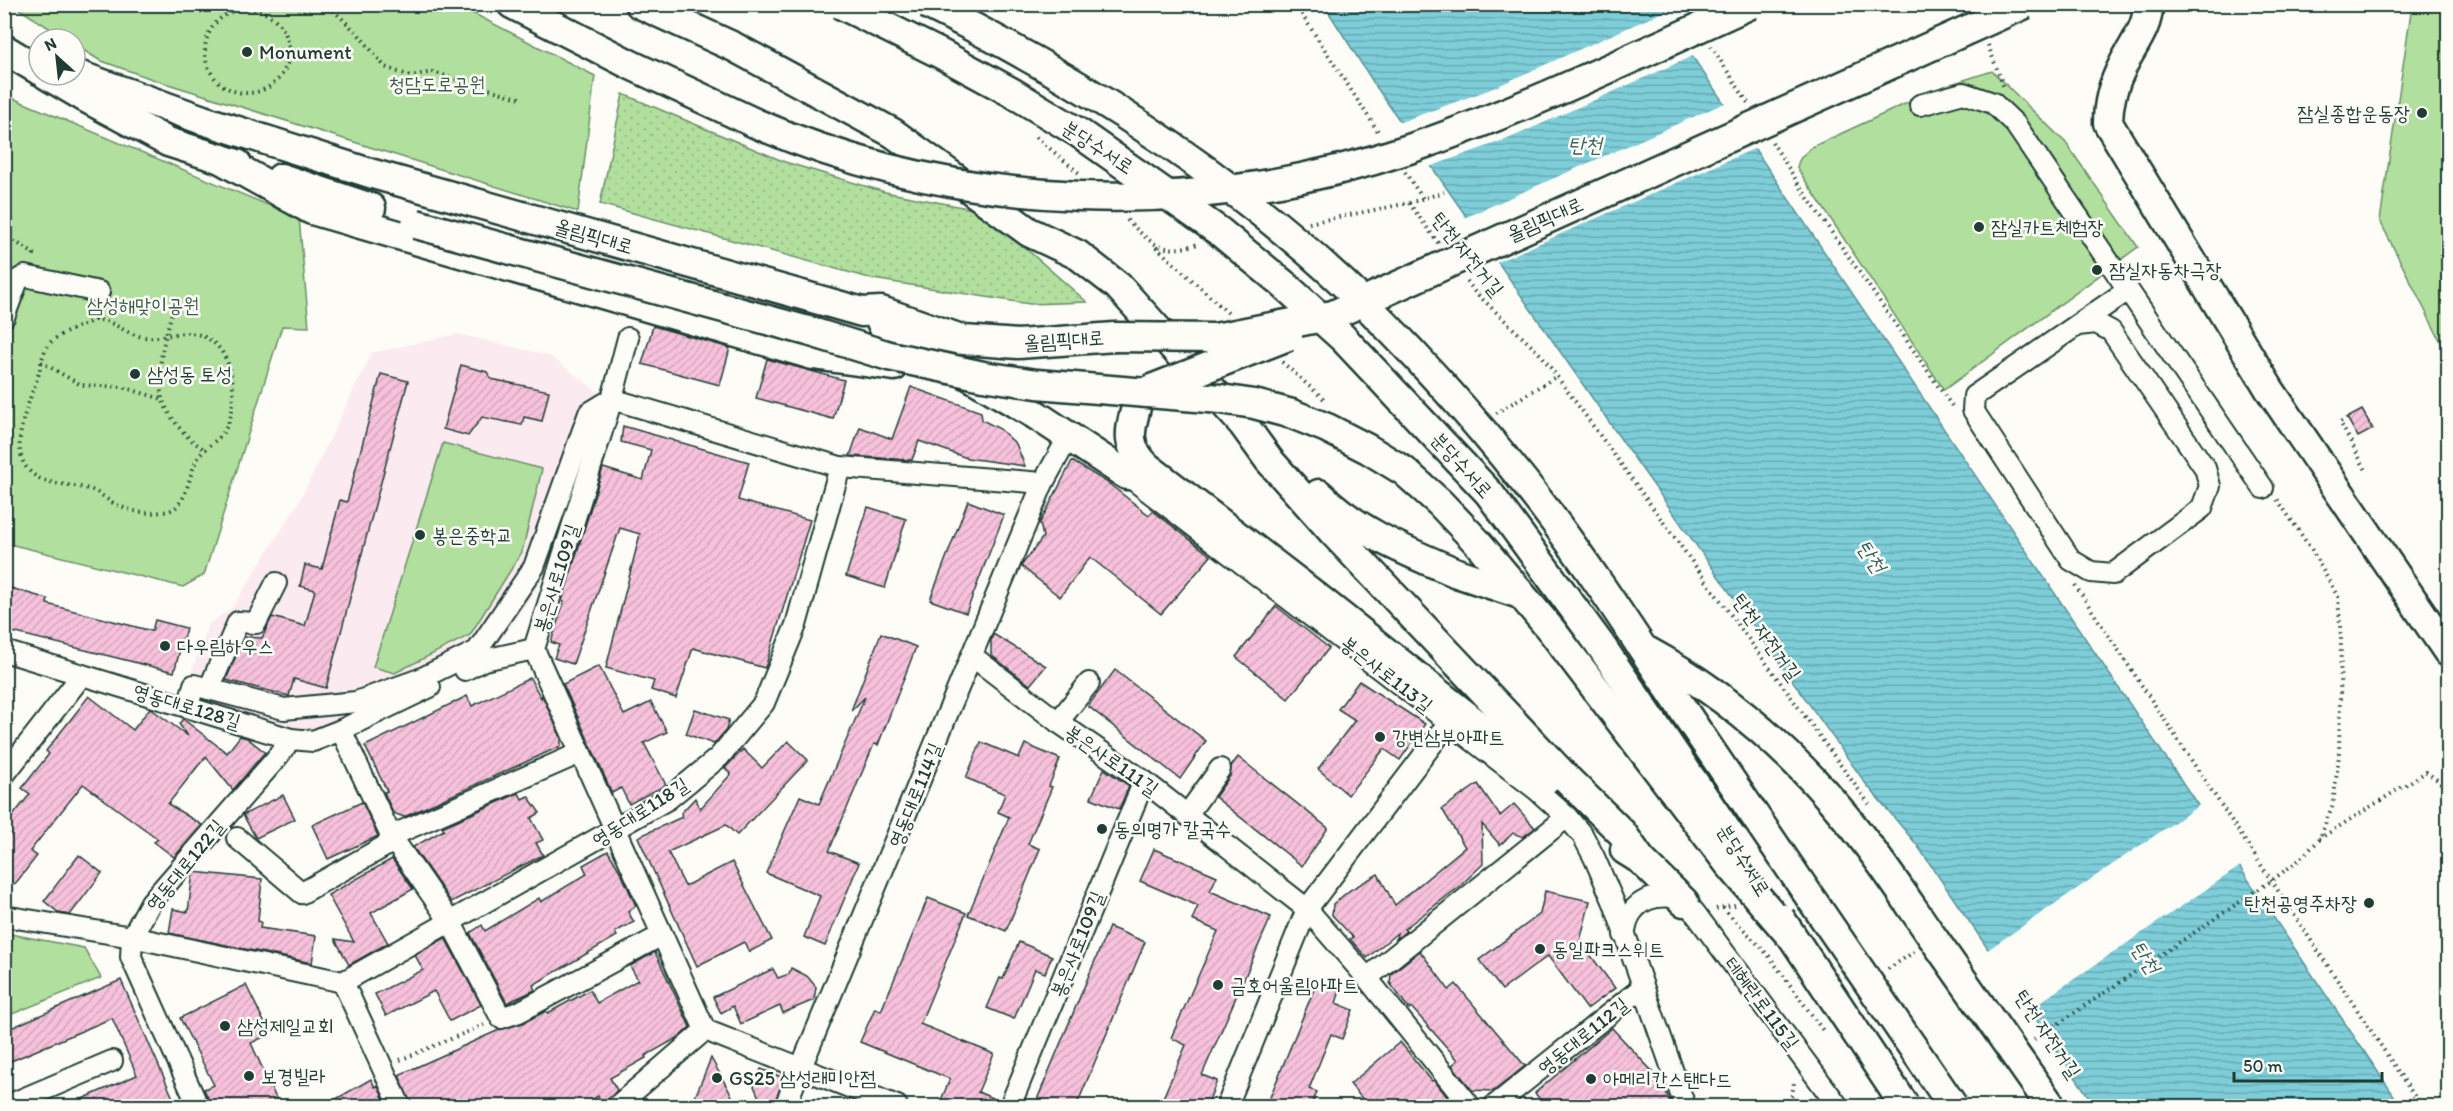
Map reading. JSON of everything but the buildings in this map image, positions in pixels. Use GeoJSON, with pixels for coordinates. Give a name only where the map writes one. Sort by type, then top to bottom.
{"type":"FeatureCollection","features":[{"type":"Feature","properties":{"kind":"highway"},"geometry":{"type":"LineString","coordinates":[[512,4],[631,65],[799,142],[867,163],[1012,191],[1088,197],[1159,195],[1276,184],[1416,146],[1542,98],[1751,4]]}},
{"type":"Feature","properties":{"kind":"highway"},"geometry":{"type":"LineString","coordinates":[[640,4],[734,47],[893,133],[1029,232],[1078,255],[1118,286],[1243,424],[1269,460],[1333,532],[1565,777],[1622,833],[1641,860],[1684,902]]}},
{"type":"Feature","properties":{"kind":"highway","name":"분당수서로"},"geometry":{"type":"LineString","coordinates":[[840,4],[941,54],[1079,133],[1220,232],[1282,283],[1343,338],[1489,493],[1599,643],[1743,856],[1789,933],[1905,1107]]}},
{"type":"Feature","properties":{"kind":"highway","name":"분당수서로"},"geometry":{"type":"LineString","coordinates":[[927,4],[980,30],[1094,95],[1208,171],[1310,253],[1416,356],[1548,512],[1953,1107]]}},
{"type":"Feature","properties":{"kind":"highway","name":"올림픽대로"},"geometry":{"type":"LineString","coordinates":[[87,79],[203,120],[373,174],[862,312],[881,311],[964,340],[1018,344],[1115,337],[1215,338],[1333,315],[2025,4]]}},
{"type":"Feature","properties":{"kind":"highway"},"geometry":{"type":"LineString","coordinates":[[2148,4],[2138,39],[2123,64],[2108,101],[2108,123],[2270,390],[2448,652]]}},
{"type":"Feature","properties":{"kind":"highway"},"geometry":{"type":"LineString","coordinates":[[4,45],[27,56]]}},
{"type":"Feature","properties":{"kind":"highway"},"geometry":{"type":"LineString","coordinates":[[4,50],[27,63]]}},
{"type":"Feature","properties":{"kind":"highway"},"geometry":{"type":"LineString","coordinates":[[67,87],[168,142],[416,224],[808,331],[889,356],[983,376],[1026,382],[1221,399],[1254,404],[1292,414],[1327,428],[1404,471],[1440,503],[1478,543],[1552,631],[1729,864],[1789,933]]}},
{"type":"Feature","properties":{"kind":"highway"},"geometry":{"type":"LineString","coordinates":[[219,158],[312,210],[813,355],[968,376]]}},
{"type":"Feature","properties":{"kind":"highway"},"geometry":{"type":"LineString","coordinates":[[862,312],[1069,436],[1127,475]]}},
{"type":"Feature","properties":{"kind":"highway"},"geometry":{"type":"LineString","coordinates":[[1333,315],[1275,342],[1139,394],[1130,436],[1132,448],[1146,466],[1506,746],[1558,788],[1610,840],[1641,860]]}},
{"type":"Feature","properties":{"kind":"highway"},"geometry":{"type":"LineString","coordinates":[[1243,424],[1280,451],[1331,506],[1350,520],[1409,552],[1457,573],[1558,608],[1614,633],[1715,691],[1755,723],[1788,754],[1849,821],[2051,1107]]}},
{"type":"Feature","properties":{"kind":"street"},"geometry":{"type":"LineString","coordinates":[[1920,105],[1963,93],[1993,103],[2015,124],[2263,488]]}},
{"type":"Feature","properties":{"kind":"street"},"geometry":{"type":"LineString","coordinates":[[4,317],[18,280],[25,276],[99,292]]}},
{"type":"Feature","properties":{"kind":"street"},"geometry":{"type":"LineString","coordinates":[[2078,324],[2096,323],[2111,331],[2205,468],[2210,486],[2202,508],[2113,574],[2091,572],[2071,560],[1973,410],[1974,396],[2078,324],[2128,290]]}},
{"type":"Feature","properties":{"kind":"street","name":"봉은사로109길"},"geometry":{"type":"LineString","coordinates":[[628,338],[612,399],[534,649],[705,1030]]}},
{"type":"Feature","properties":{"kind":"street"},"geometry":{"type":"LineString","coordinates":[[188,706],[194,685],[284,709],[356,702],[420,679],[477,651],[534,567],[589,413],[612,399],[840,467],[1043,483]]}},
{"type":"Feature","properties":{"kind":"street","name":"영동대로114길"},"geometry":{"type":"LineString","coordinates":[[785,1107],[1043,483],[1069,436]]}},
{"type":"Feature","properties":{"kind":"street","name":"영동대로118길"},"geometry":{"type":"LineString","coordinates":[[343,982],[668,799],[719,757],[764,703],[796,625],[840,467]]}},
{"type":"Feature","properties":{"kind":"street","name":"봉은사로113길"},"geometry":{"type":"LineString","coordinates":[[1127,475],[1537,790],[1568,817],[1583,836],[1594,857],[1685,1107]]}},
{"type":"Feature","properties":{"kind":"street"},"geometry":{"type":"LineString","coordinates":[[209,689],[238,622],[256,623],[276,583]]}},
{"type":"Feature","properties":{"kind":"street","name":"영동대로128길"},"geometry":{"type":"LineString","coordinates":[[4,651],[291,739],[313,741],[341,730],[484,660],[534,649]]}},
{"type":"Feature","properties":{"kind":"street","name":"봉은사로111길"},"geometry":{"type":"LineString","coordinates":[[972,656],[1058,722],[1144,782],[1307,909],[1367,978],[1470,1107]]}},
{"type":"Feature","properties":{"kind":"street"},"geometry":{"type":"LineString","coordinates":[[4,774],[82,675]]}},
{"type":"Feature","properties":{"kind":"street"},"geometry":{"type":"LineString","coordinates":[[1058,722],[1089,683]]}},
{"type":"Feature","properties":{"kind":"street"},"geometry":{"type":"LineString","coordinates":[[1227,1107],[1307,909],[1449,722]]}},
{"type":"Feature","properties":{"kind":"street"},"geometry":{"type":"LineString","coordinates":[[341,730],[391,836],[451,923],[501,1017],[519,1012],[662,935]]}},
{"type":"Feature","properties":{"kind":"street","name":"영동대로122길"},"geometry":{"type":"LineString","coordinates":[[132,937],[151,902],[291,739]]}},
{"type":"Feature","properties":{"kind":"street"},"geometry":{"type":"LineString","coordinates":[[237,838],[302,893],[387,845],[391,836],[580,753]]}},
{"type":"Feature","properties":{"kind":"street"},"geometry":{"type":"LineString","coordinates":[[1187,815],[1220,769]]}},
{"type":"Feature","properties":{"kind":"street","name":"봉은사로109길"},"geometry":{"type":"LineString","coordinates":[[1010,1107],[1144,782]]}},
{"type":"Feature","properties":{"kind":"street"},"geometry":{"type":"LineString","coordinates":[[1367,978],[1568,817]]}},
{"type":"Feature","properties":{"kind":"street"},"geometry":{"type":"LineString","coordinates":[[1624,935],[1630,914],[1638,905],[1653,897],[1684,902]]}},
{"type":"Feature","properties":{"kind":"street","name":"테헤란로115길"},"geometry":{"type":"LineString","coordinates":[[1684,902],[1695,913],[1828,1102]]}},
{"type":"Feature","properties":{"kind":"street"},"geometry":{"type":"LineString","coordinates":[[4,916],[132,937],[343,982],[400,1107]]}},
{"type":"Feature","properties":{"kind":"street"},"geometry":{"type":"LineString","coordinates":[[132,937],[131,957],[198,1107]]}},
{"type":"Feature","properties":{"kind":"street","name":"영동대로112길"},"geometry":{"type":"LineString","coordinates":[[1494,1107],[1643,987]]}},
{"type":"Feature","properties":{"kind":"street"},"geometry":{"type":"LineString","coordinates":[[617,1107],[705,1030],[897,1107]]}},
{"type":"Feature","properties":{"kind":"street"},"geometry":{"type":"LineString","coordinates":[[6,1107],[112,1061]]}},
{"type":"Feature","properties":{"kind":"path"},"geometry":{"type":"LineString","coordinates":[[265,13],[271,4]]}},
{"type":"Feature","properties":{"kind":"path"},"geometry":{"type":"LineString","coordinates":[[323,4],[330,7],[359,35],[385,67],[410,76],[433,72],[522,99]]}},
{"type":"Feature","properties":{"kind":"path"},"geometry":{"type":"LineString","coordinates":[[1295,4],[1384,141]]}},
{"type":"Feature","properties":{"kind":"path"},"geometry":{"type":"LineString","coordinates":[[252,9],[265,13],[276,21],[289,45],[284,71],[275,82],[257,91],[237,92],[224,87],[213,77],[206,65],[204,51],[210,30],[224,15],[237,10],[252,9]]}},
{"type":"Feature","properties":{"kind":"path"},"geometry":{"type":"LineString","coordinates":[[1403,170],[1423,199],[1444,192]]}},
{"type":"Feature","properties":{"kind":"path","name":"탄천 자전거길"},"geometry":{"type":"LineString","coordinates":[[1423,199],[1409,203],[1442,247]]}},
{"type":"Feature","properties":{"kind":"path"},"geometry":{"type":"LineString","coordinates":[[4,234],[34,254]]}},
{"type":"Feature","properties":{"kind":"path","name":"탄천 자전거길"},"geometry":{"type":"LineString","coordinates":[[1461,273],[1474,291],[1542,356],[1873,810]]}},
{"type":"Feature","properties":{"kind":"path"},"geometry":{"type":"LineString","coordinates":[[94,320],[99,292]]}},
{"type":"Feature","properties":{"kind":"path"},"geometry":{"type":"LineString","coordinates":[[177,294],[166,335],[159,385],[162,399],[172,420],[188,438],[205,450]]}},
{"type":"Feature","properties":{"kind":"path"},"geometry":{"type":"LineString","coordinates":[[103,319],[131,335],[147,338],[166,335],[180,332],[193,334],[214,344],[226,361],[232,385],[232,408],[225,430],[198,458],[179,505],[171,511],[153,513],[133,511],[114,504],[95,491],[34,476],[25,467],[19,456],[19,432],[25,406],[38,376],[43,353],[53,340],[94,320],[103,319]]}},
{"type":"Feature","properties":{"kind":"path"},"geometry":{"type":"LineString","coordinates":[[41,362],[81,385],[122,387],[162,399]]}},
{"type":"Feature","properties":{"kind":"path"},"geometry":{"type":"LineString","coordinates":[[2347,418],[2340,422],[2367,471]]}},
{"type":"Feature","properties":{"kind":"path"},"geometry":{"type":"LineString","coordinates":[[2319,840],[2426,772],[2440,782],[2448,793]]}},
{"type":"Feature","properties":{"kind":"path"},"geometry":{"type":"LineString","coordinates":[[2034,1040],[2271,880],[2421,1107]]}},
{"type":"Feature","properties":{"kind":"path"},"geometry":{"type":"LineString","coordinates":[[1722,908],[1769,956],[1828,1037]]}},
{"type":"Feature","properties":{"kind":"path"},"geometry":{"type":"LineString","coordinates":[[382,1067],[501,1017]]}},
{"type":"Feature","properties":{"kind":"path","name":"탄천 자전거길"},"geometry":{"type":"LineString","coordinates":[[2028,1030],[2040,1049]]}},
{"type":"Feature","properties":{"kind":"path"},"geometry":{"type":"LineString","coordinates":[[1784,1107],[1792,1095],[1794,1083]]}},
{"type":"Feature","properties":{"kind":"shaded area","name":"봉은중학교"},"geometry":{"type":"Polygon","coordinates":[[[458,334],[550,356],[606,398],[551,567],[491,655],[342,729],[297,732],[184,693],[209,624],[233,607],[299,502],[372,353],[458,334]]]}},
{"type":"Feature","properties":{"kind":"green space","name":"청담도로공원"},"geometry":{"type":"Polygon","coordinates":[[[13,5],[457,5],[595,76],[578,212],[152,79],[99,60],[87,52],[87,27],[47,27],[13,5]]]}},
{"type":"Feature","properties":{"kind":"green space","name":"잠실종합운동장"},"geometry":{"type":"Polygon","coordinates":[[[2412,5],[2448,5],[2448,356],[2380,221],[2412,5]]]}},
{"type":"Feature","properties":{"kind":"green space","name":"잠실카트체험장"},"geometry":{"type":"Polygon","coordinates":[[[1992,71],[2066,143],[2138,247],[1944,390],[1797,168],[1800,159],[1812,147],[1942,87],[1992,71]]]}},
{"type":"Feature","properties":{"kind":"green space"},"geometry":{"type":"Polygon","coordinates":[[[623,94],[785,162],[885,192],[983,211],[1087,302],[1030,304],[873,279],[600,204],[623,94]]]}},
{"type":"Feature","properties":{"kind":"green space","name":"삼성해맞이공원"},"geometry":{"type":"Polygon","coordinates":[[[5,95],[299,218],[309,327],[282,326],[204,575],[183,587],[5,543],[5,95]]]}},
{"type":"Feature","properties":{"kind":"green space"},"geometry":{"type":"Polygon","coordinates":[[[443,443],[542,469],[522,552],[470,635],[395,673],[373,667],[443,443]]]}},
{"type":"Feature","properties":{"kind":"green space"},"geometry":{"type":"Polygon","coordinates":[[[5,933],[84,948],[101,978],[5,1017],[5,933]]]}},
{"type":"Feature","properties":{"kind":"water","name":"탄천"},"geometry":{"type":"Polygon","coordinates":[[[1324,5],[1666,5],[1669,9],[1663,13],[2401,1106],[2095,1106],[1917,845],[1866,784],[1627,448],[1377,88],[1324,5]]]}},
{"type":"Feature","properties":{"kind":"pier"},"geometry":{"type":"Polygon","coordinates":[[[1672,8],[1668,13],[1695,55],[1510,138],[1429,167],[1398,123],[1491,89],[1672,8]]]}},
{"type":"Feature","properties":{"kind":"pier"},"geometry":{"type":"Polygon","coordinates":[[[1727,102],[1758,147],[1495,263],[1464,218],[1727,102]]]}},
{"type":"Feature","properties":{"kind":"pier"},"geometry":{"type":"Polygon","coordinates":[[[2201,804],[2242,865],[2027,1011],[1986,951],[2201,804]]]}},
{"type":"Feature","properties":{"kind":"place","name":"Monument"},"geometry":{"type":"Point","coordinates":[247,52]}},
{"type":"Feature","properties":{"kind":"place","name":"잠실종합운동장"},"geometry":{"type":"Point","coordinates":[2422,113]}},
{"type":"Feature","properties":{"kind":"place","name":"잠실카트체험장"},"geometry":{"type":"Point","coordinates":[1979,227]}},
{"type":"Feature","properties":{"kind":"place","name":"잠실자동차극장"},"geometry":{"type":"Point","coordinates":[2097,270]}},
{"type":"Feature","properties":{"kind":"place","name":"삼성동 토성"},"geometry":{"type":"Point","coordinates":[135,374]}},
{"type":"Feature","properties":{"kind":"place","name":"봉은중학교"},"geometry":{"type":"Point","coordinates":[420,535]}},
{"type":"Feature","properties":{"kind":"place","name":"다우림하우스"},"geometry":{"type":"Point","coordinates":[165,646]}},
{"type":"Feature","properties":{"kind":"place","name":"강변삼부아파트"},"geometry":{"type":"Point","coordinates":[1380,737]}},
{"type":"Feature","properties":{"kind":"place","name":"동의명가 칼국수"},"geometry":{"type":"Point","coordinates":[1102,829]}},
{"type":"Feature","properties":{"kind":"place","name":"탄천공영주차장"},"geometry":{"type":"Point","coordinates":[2369,903]}},
{"type":"Feature","properties":{"kind":"place","name":"동일파크스위트"},"geometry":{"type":"Point","coordinates":[1540,949]}},
{"type":"Feature","properties":{"kind":"place","name":"금호어울림아파트"},"geometry":{"type":"Point","coordinates":[1218,985]}},
{"type":"Feature","properties":{"kind":"place","name":"삼성제일교회"},"geometry":{"type":"Point","coordinates":[225,1026]}},
{"type":"Feature","properties":{"kind":"place","name":"보경빌라"},"geometry":{"type":"Point","coordinates":[249,1076]}},
{"type":"Feature","properties":{"kind":"place","name":"GS25 삼성래미안점"},"geometry":{"type":"Point","coordinates":[717,1078]}},
{"type":"Feature","properties":{"kind":"place","name":"아메리칸스탠다드"},"geometry":{"type":"Point","coordinates":[1591,1079]}}]}
